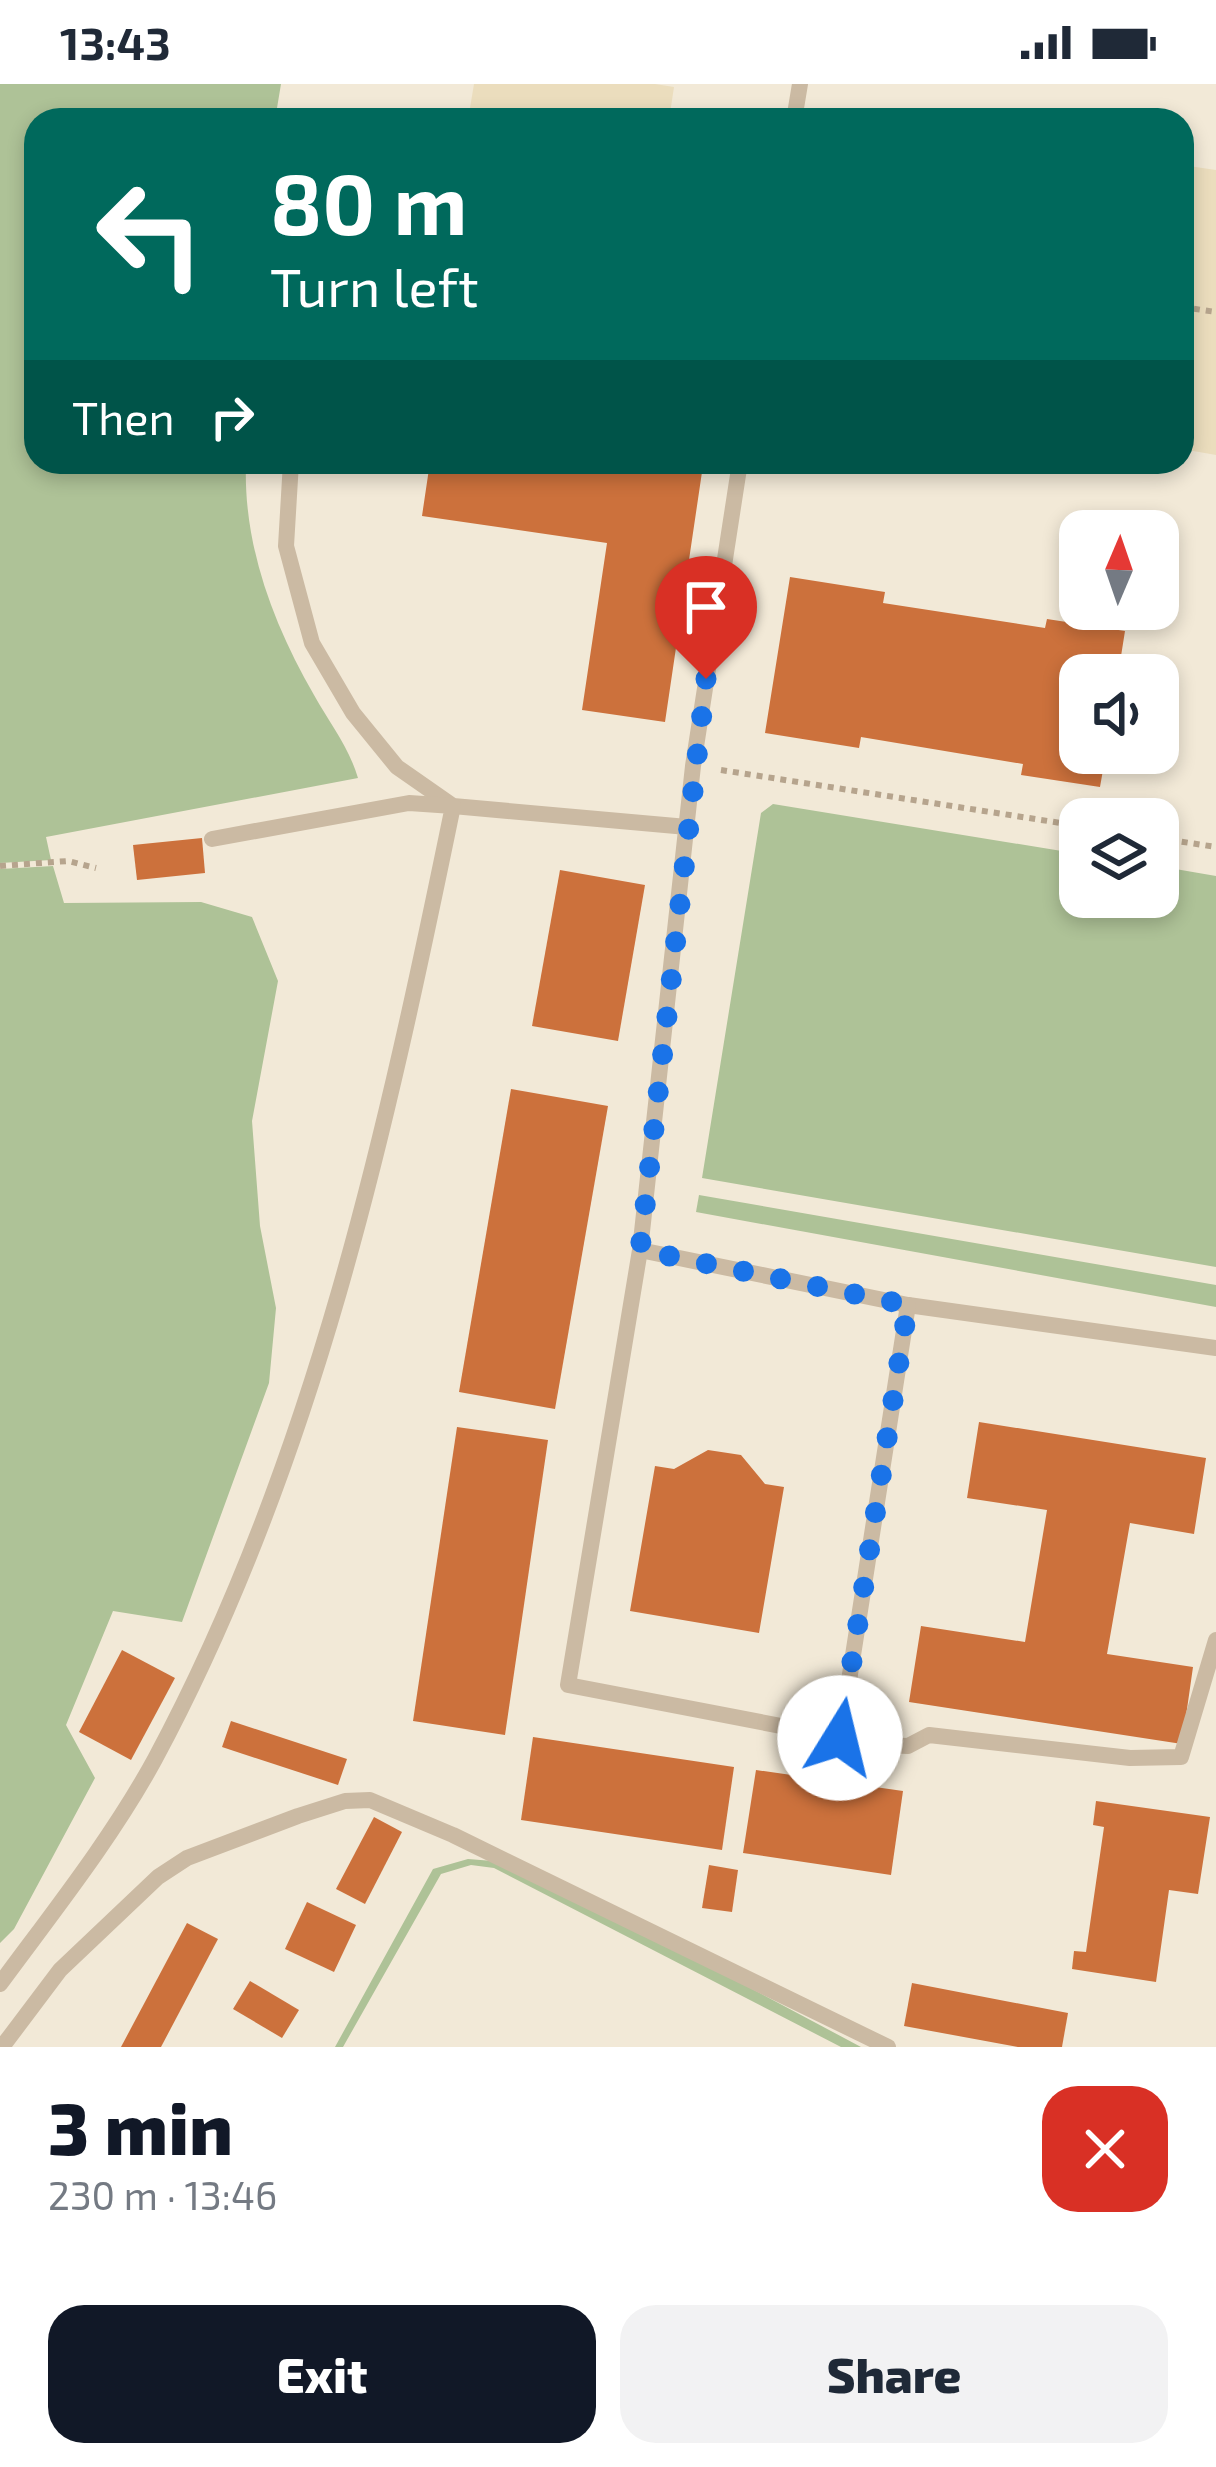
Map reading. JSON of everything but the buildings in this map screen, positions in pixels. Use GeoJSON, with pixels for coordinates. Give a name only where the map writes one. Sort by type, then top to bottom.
{"type":"FeatureCollection","features":[{"type":"Feature","properties":{"kind":"lane"},"geometry":{"type":"LineString","coordinates":[[290,474],[286,545],[312,643],[353,713],[397,767],[453,806]]}},
{"type":"Feature","properties":{"kind":"lane"},"geometry":{"type":"LineString","coordinates":[[738,474],[693,766],[640,1250],[568,1685],[840,1738],[908,1746],[929,1735],[1130,1758],[1181,1757],[1216,1640]]}},
{"type":"Feature","properties":{"kind":"lane"},"geometry":{"type":"LineString","coordinates":[[212,839],[409,803],[687,826]]}},
{"type":"Feature","properties":{"kind":"lane"},"geometry":{"type":"LineString","coordinates":[[0,1984],[154,1761],[290,1457],[393,1096],[453,806]]}},
{"type":"Feature","properties":{"kind":"lane"},"geometry":{"type":"LineString","coordinates":[[640,1250],[908,1305],[1216,1348]]}},
{"type":"Feature","properties":{"kind":"lane"},"geometry":{"type":"LineString","coordinates":[[840,1738],[908,1305]]}},
{"type":"Feature","properties":{"kind":"lane"},"geometry":{"type":"LineString","coordinates":[[2,2047],[60,1970],[158,1877],[187,1858],[298,1816],[370,1800],[889,2047]]}},
{"type":"Feature","properties":{"kind":"path"},"geometry":{"type":"LineString","coordinates":[[693,766],[1059,823]]}},
{"type":"Feature","properties":{"kind":"path"},"geometry":{"type":"LineString","coordinates":[[1179,841],[1216,847]]}},
{"type":"Feature","properties":{"kind":"path"},"geometry":{"type":"LineString","coordinates":[[0,866],[68,861],[95,868]]}},
{"type":"Feature","properties":{"kind":"green space"},"geometry":{"type":"Polygon","coordinates":[[[0,84],[281,84],[277,108],[24,108],[24,474],[246,474],[255,553],[274,612],[358,778],[46,837],[51,860],[0,863],[0,84]]]}},
{"type":"Feature","properties":{"kind":"green space"},"geometry":{"type":"Polygon","coordinates":[[[773,804],[1059,851],[1059,918],[1179,918],[1179,870],[1216,876],[1216,1267],[702,1178],[761,813],[773,804]]]}},
{"type":"Feature","properties":{"kind":"green space"},"geometry":{"type":"Polygon","coordinates":[[[53,866],[64,903],[201,902],[252,917],[278,981],[252,1121],[260,1226],[276,1308],[269,1383],[182,1622],[113,1611],[66,1725],[95,1778],[14,1929],[0,1943],[0,869],[53,866]]]}},
{"type":"Feature","properties":{"kind":"green space"},"geometry":{"type":"Polygon","coordinates":[[[699,1195],[1216,1285],[1216,1307],[696,1212],[699,1195]]]}},
{"type":"Feature","properties":{"kind":"green space"},"geometry":{"type":"Polygon","coordinates":[[[468,1859],[493,1861],[679,1950],[861,2047],[841,2047],[494,1868],[471,1865],[441,1874],[343,2047],[335,2047],[433,1869],[468,1859]]]}},
{"type":"Feature","properties":{"kind":"shaded area"},"geometry":{"type":"Polygon","coordinates":[[[474,84],[674,87],[671,108],[470,108],[474,84]]]}},
{"type":"Feature","properties":{"kind":"shaded area"},"geometry":{"type":"Polygon","coordinates":[[[1194,167],[1216,170],[1216,455],[1194,451],[1194,167]]]}},
{"type":"Feature","properties":{"kind":"route"},"geometry":{"type":"LineString","coordinates":[[706,679],[640,1250],[908,1305],[840,1738]]}}]}
